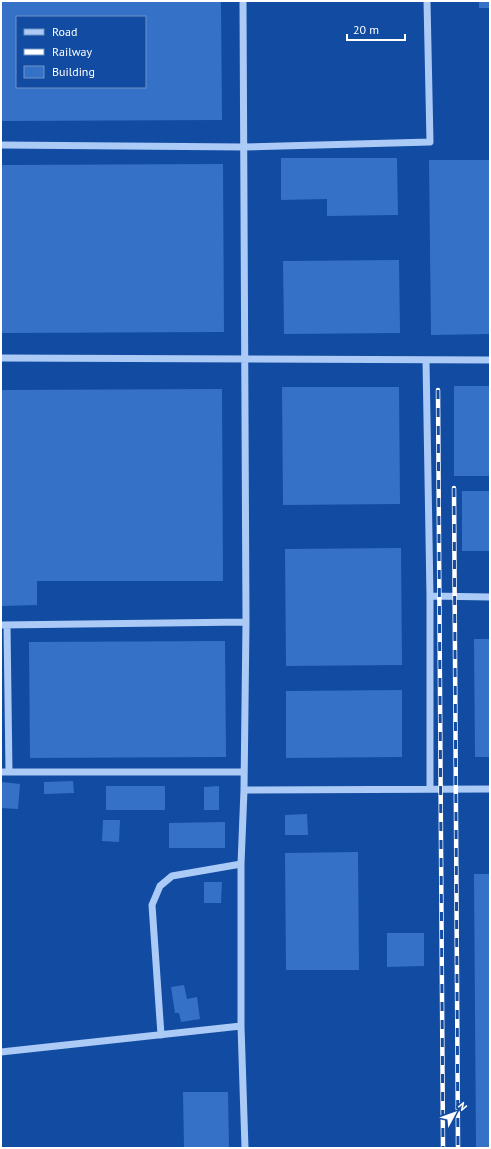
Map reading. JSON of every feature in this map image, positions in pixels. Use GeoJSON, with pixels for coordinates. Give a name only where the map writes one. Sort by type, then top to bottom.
{"type":"FeatureCollection","features":[{"type":"Feature","properties":{"kind":"lane"},"geometry":{"type":"LineString","coordinates":[[243,1],[246,622],[244,790],[241,864],[241,1026],[245,1148]]}},
{"type":"Feature","properties":{"kind":"lane"},"geometry":{"type":"LineString","coordinates":[[1,145],[244,147],[430,142],[427,1]]}},
{"type":"Feature","properties":{"kind":"lane"},"geometry":{"type":"LineString","coordinates":[[1,358],[490,360]]}},
{"type":"Feature","properties":{"kind":"lane"},"geometry":{"type":"LineString","coordinates":[[426,360],[430,596],[430,789]]}},
{"type":"Feature","properties":{"kind":"lane"},"geometry":{"type":"LineString","coordinates":[[430,596],[490,597]]}},
{"type":"Feature","properties":{"kind":"lane"},"geometry":{"type":"LineString","coordinates":[[9,772],[4,625],[246,622]]}},
{"type":"Feature","properties":{"kind":"lane"},"geometry":{"type":"LineString","coordinates":[[1,772],[244,772]]}},
{"type":"Feature","properties":{"kind":"lane"},"geometry":{"type":"LineString","coordinates":[[244,790],[490,789]]}},
{"type":"Feature","properties":{"kind":"lane"},"geometry":{"type":"LineString","coordinates":[[161,1035],[152,905],[160,886],[172,876],[241,864]]}},
{"type":"Feature","properties":{"kind":"lane"},"geometry":{"type":"LineString","coordinates":[[1,1052],[241,1026]]}},
{"type":"Feature","properties":{"kind":"building"},"geometry":{"type":"Polygon","coordinates":[[[1,1],[221,1],[222,120],[1,121],[1,1]]]}},
{"type":"Feature","properties":{"kind":"building"},"geometry":{"type":"Polygon","coordinates":[[[479,1],[490,1],[490,8],[479,8],[479,1]]]}},
{"type":"Feature","properties":{"kind":"building"},"geometry":{"type":"Polygon","coordinates":[[[281,158],[397,158],[398,215],[327,216],[327,199],[281,200],[281,158]]]}},
{"type":"Feature","properties":{"kind":"building"},"geometry":{"type":"Polygon","coordinates":[[[429,160],[490,160],[490,334],[431,335],[429,160]]]}},
{"type":"Feature","properties":{"kind":"building"},"geometry":{"type":"Polygon","coordinates":[[[223,164],[224,332],[1,333],[1,165],[223,164]]]}},
{"type":"Feature","properties":{"kind":"building"},"geometry":{"type":"Polygon","coordinates":[[[399,260],[400,333],[284,334],[283,261],[399,260]]]}},
{"type":"Feature","properties":{"kind":"building"},"geometry":{"type":"Polygon","coordinates":[[[454,386],[490,386],[490,476],[454,476],[454,386]]]}},
{"type":"Feature","properties":{"kind":"building"},"geometry":{"type":"Polygon","coordinates":[[[282,387],[399,387],[400,504],[283,505],[282,387]]]}},
{"type":"Feature","properties":{"kind":"building"},"geometry":{"type":"Polygon","coordinates":[[[222,389],[223,581],[37,581],[37,605],[1,606],[1,390],[222,389]]]}},
{"type":"Feature","properties":{"kind":"building"},"geometry":{"type":"Polygon","coordinates":[[[462,491],[490,491],[490,551],[462,551],[462,491]]]}},
{"type":"Feature","properties":{"kind":"building"},"geometry":{"type":"Polygon","coordinates":[[[401,548],[402,665],[286,666],[285,549],[401,548]]]}},
{"type":"Feature","properties":{"kind":"building"},"geometry":{"type":"Polygon","coordinates":[[[474,639],[490,639],[490,757],[475,757],[474,639]]]}},
{"type":"Feature","properties":{"kind":"building"},"geometry":{"type":"Polygon","coordinates":[[[225,641],[226,757],[30,758],[29,642],[225,641]]]}},
{"type":"Feature","properties":{"kind":"building"},"geometry":{"type":"Polygon","coordinates":[[[402,690],[402,757],[286,758],[286,691],[402,690]]]}},
{"type":"Feature","properties":{"kind":"building"},"geometry":{"type":"Polygon","coordinates":[[[73,781],[74,793],[44,794],[44,782],[73,781]]]}},
{"type":"Feature","properties":{"kind":"building"},"geometry":{"type":"Polygon","coordinates":[[[2,782],[20,784],[18,809],[1,808],[2,782]]]}},
{"type":"Feature","properties":{"kind":"building"},"geometry":{"type":"Polygon","coordinates":[[[106,786],[165,786],[165,810],[106,810],[106,786]]]}},
{"type":"Feature","properties":{"kind":"building"},"geometry":{"type":"Polygon","coordinates":[[[219,786],[219,810],[204,810],[204,787],[219,786]]]}},
{"type":"Feature","properties":{"kind":"building"},"geometry":{"type":"Polygon","coordinates":[[[307,814],[308,835],[285,835],[285,815],[307,814]]]}},
{"type":"Feature","properties":{"kind":"building"},"geometry":{"type":"Polygon","coordinates":[[[103,820],[120,820],[119,842],[102,841],[103,820]]]}},
{"type":"Feature","properties":{"kind":"building"},"geometry":{"type":"Polygon","coordinates":[[[225,822],[225,848],[169,848],[169,823],[225,822]]]}},
{"type":"Feature","properties":{"kind":"building"},"geometry":{"type":"Polygon","coordinates":[[[358,852],[359,970],[286,970],[285,853],[358,852]]]}},
{"type":"Feature","properties":{"kind":"building"},"geometry":{"type":"Polygon","coordinates":[[[474,874],[490,874],[490,1148],[476,1148],[474,874]]]}},
{"type":"Feature","properties":{"kind":"building"},"geometry":{"type":"Polygon","coordinates":[[[204,882],[222,882],[221,903],[204,903],[204,882]]]}},
{"type":"Feature","properties":{"kind":"building"},"geometry":{"type":"Polygon","coordinates":[[[387,933],[424,933],[424,966],[387,967],[387,933]]]}},
{"type":"Feature","properties":{"kind":"building"},"geometry":{"type":"Polygon","coordinates":[[[184,985],[187,999],[197,997],[200,1019],[181,1022],[179,1013],[175,1013],[171,987],[184,985]]]}},
{"type":"Feature","properties":{"kind":"building"},"geometry":{"type":"Polygon","coordinates":[[[183,1092],[228,1092],[229,1148],[184,1148],[183,1092]]]}},
{"type":"Feature","properties":{"kind":"railway"},"geometry":{"type":"LineString","coordinates":[[438,390],[443,1148]]}},
{"type":"Feature","properties":{"kind":"railway"},"geometry":{"type":"LineString","coordinates":[[454,488],[458,1148]]}}]}
